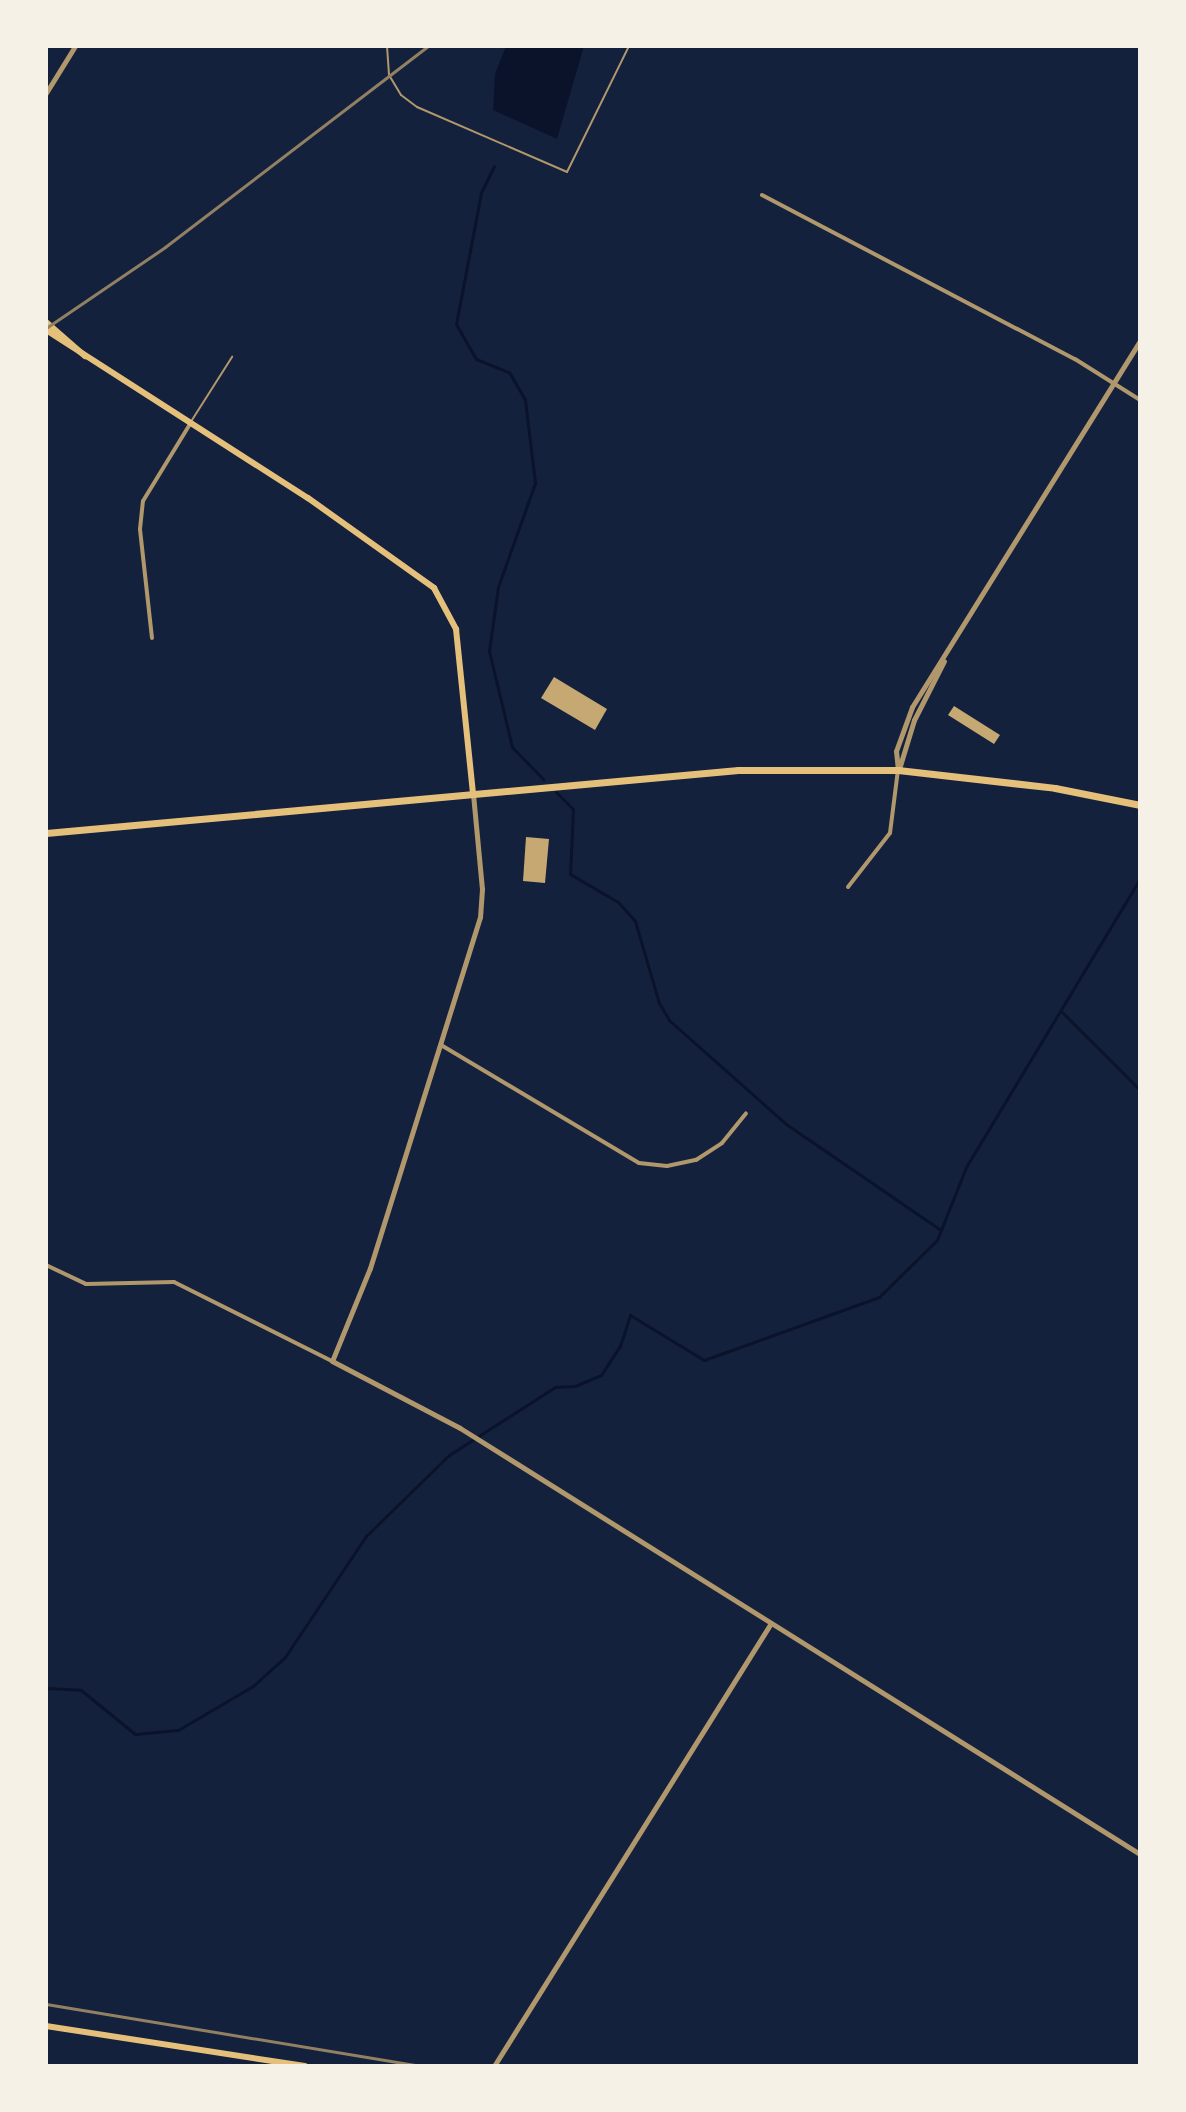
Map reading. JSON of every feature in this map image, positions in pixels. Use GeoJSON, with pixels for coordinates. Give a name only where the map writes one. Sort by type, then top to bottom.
{"type":"FeatureCollection","features":[{"type":"Feature","properties":{"kind":"highway"},"geometry":{"type":"LineString","coordinates":[[46,833],[707,771],[898,770],[1055,788],[1140,805]]}},
{"type":"Feature","properties":{"kind":"main road"},"geometry":{"type":"LineString","coordinates":[[46,322],[85,356]]}},
{"type":"Feature","properties":{"kind":"main road"},"geometry":{"type":"LineString","coordinates":[[46,330],[398,559],[443,599],[458,639],[473,793]]}},
{"type":"Feature","properties":{"kind":"main road"},"geometry":{"type":"LineString","coordinates":[[46,2026],[305,2066]]}},
{"type":"Feature","properties":{"kind":"street"},"geometry":{"type":"LineString","coordinates":[[46,93],[75,46]]}},
{"type":"Feature","properties":{"kind":"street"},"geometry":{"type":"LineString","coordinates":[[762,195],[1140,400]]}},
{"type":"Feature","properties":{"kind":"street"},"geometry":{"type":"LineString","coordinates":[[898,770],[896,751],[903,724],[1140,341]]}},
{"type":"Feature","properties":{"kind":"street"},"geometry":{"type":"LineString","coordinates":[[152,638],[140,529],[143,501],[190,424]]}},
{"type":"Feature","properties":{"kind":"street"},"geometry":{"type":"LineString","coordinates":[[848,887],[890,833],[898,770],[914,720],[953,642]]}},
{"type":"Feature","properties":{"kind":"street"},"geometry":{"type":"LineString","coordinates":[[332,1361],[370,1268],[482,908],[473,793]]}},
{"type":"Feature","properties":{"kind":"street"},"geometry":{"type":"LineString","coordinates":[[441,1045],[627,1158],[682,1164],[722,1143],[746,1113]]}},
{"type":"Feature","properties":{"kind":"street"},"geometry":{"type":"LineString","coordinates":[[46,1265],[86,1284],[174,1282],[460,1428],[1140,1854]]}},
{"type":"Feature","properties":{"kind":"street"},"geometry":{"type":"LineString","coordinates":[[496,2064],[771,1623]]}},
{"type":"Feature","properties":{"kind":"lane"},"geometry":{"type":"LineString","coordinates":[[387,46],[389,75],[401,95],[417,107],[567,172],[629,46]]}},
{"type":"Feature","properties":{"kind":"lane"},"geometry":{"type":"LineString","coordinates":[[190,424],[232,357]]}},
{"type":"Feature","properties":{"kind":"water"},"geometry":{"type":"Polygon","coordinates":[[[506,46],[584,46],[557,139],[493,110],[495,74],[506,46]]]}},
{"type":"Feature","properties":{"kind":"building"},"geometry":{"type":"Polygon","coordinates":[[[554,677],[607,709],[595,730],[541,698],[554,677]]]}},
{"type":"Feature","properties":{"kind":"building"},"geometry":{"type":"Polygon","coordinates":[[[954,706],[1000,735],[994,744],[948,715],[954,706]]]}},
{"type":"Feature","properties":{"kind":"building"},"geometry":{"type":"Polygon","coordinates":[[[526,837],[549,839],[545,883],[523,881],[526,837]]]}},
{"type":"Feature","properties":{"kind":"waterway"},"geometry":{"type":"LineString","coordinates":[[494,166],[481,193],[456,324],[476,359],[509,372],[525,400],[535,483],[498,587],[489,651],[512,747],[543,779]]}},
{"type":"Feature","properties":{"kind":"waterway"},"geometry":{"type":"LineString","coordinates":[[556,792],[573,809],[570,874],[618,902],[635,921],[659,1003],[670,1021],[786,1124],[941,1230]]}},
{"type":"Feature","properties":{"kind":"waterway"},"geometry":{"type":"LineString","coordinates":[[46,1688],[81,1690],[135,1734],[178,1730],[253,1686],[285,1657],[366,1536],[449,1455],[555,1387],[575,1386],[601,1375],[620,1346],[630,1315],[704,1360],[879,1297],[937,1240],[966,1167],[1140,879]]}},
{"type":"Feature","properties":{"kind":"waterway"},"geometry":{"type":"LineString","coordinates":[[1062,1012],[1140,1090]]}},
{"type":"Feature","properties":{"kind":"railway"},"geometry":{"type":"LineString","coordinates":[[46,328],[165,247],[428,46]]}},
{"type":"Feature","properties":{"kind":"railway"},"geometry":{"type":"LineString","coordinates":[[46,2004],[421,2066]]}}]}
